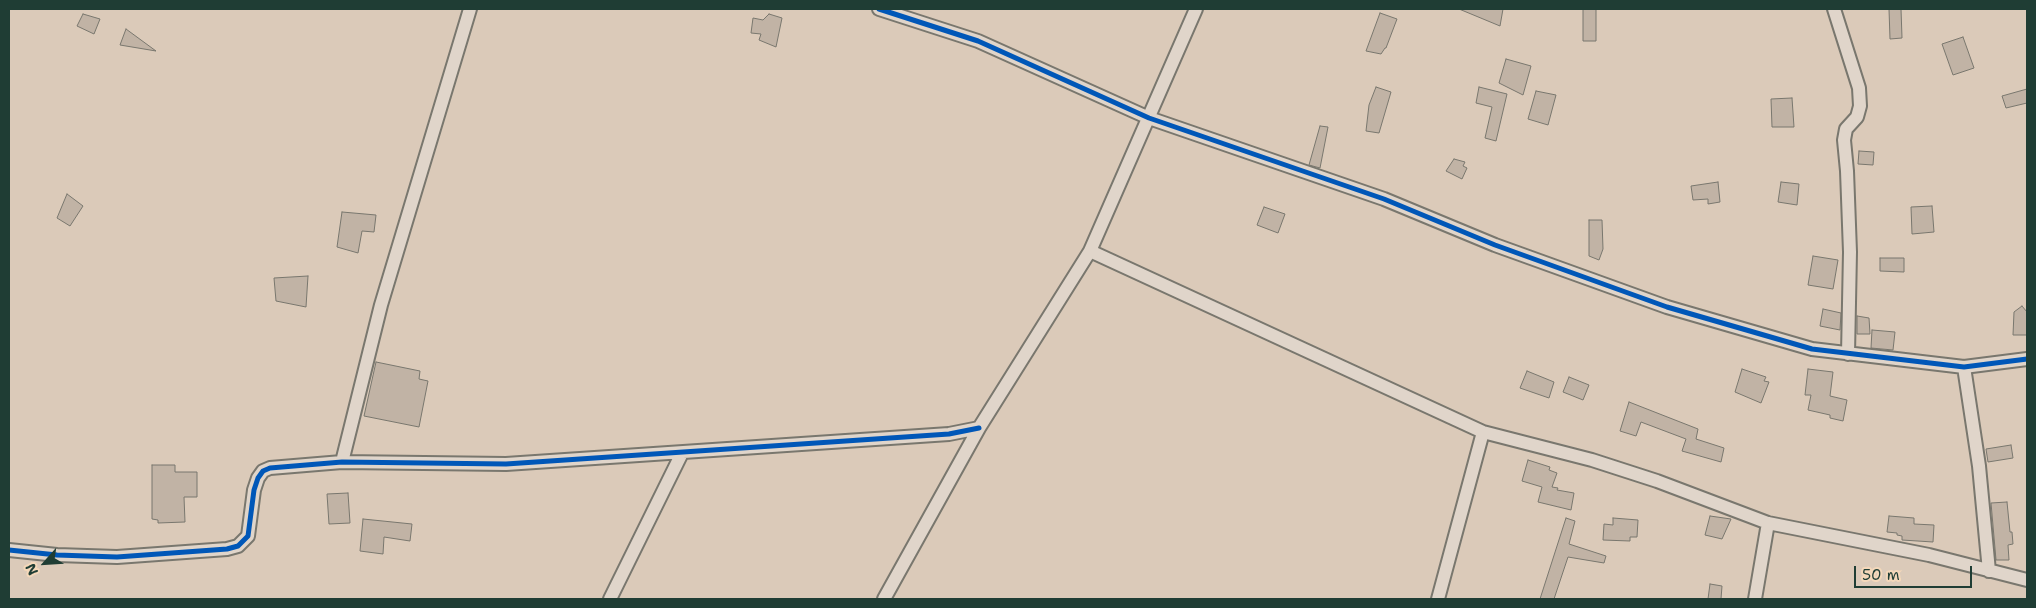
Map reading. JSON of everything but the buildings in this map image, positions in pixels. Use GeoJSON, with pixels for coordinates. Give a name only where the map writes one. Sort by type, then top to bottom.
{"type":"FeatureCollection","features":[{"type":"Feature","properties":{"kind":"street"},"geometry":{"type":"LineString","coordinates":[[342,462],[381,304],[470,9]]}},
{"type":"Feature","properties":{"kind":"street"},"geometry":{"type":"LineString","coordinates":[[879,9],[978,41],[1149,118],[1384,199],[1495,245],[1667,307],[1812,349],[1964,368],[2027,359]]}},
{"type":"Feature","properties":{"kind":"street"},"geometry":{"type":"LineString","coordinates":[[884,599],[979,428],[1090,251],[1196,9]]}},
{"type":"Feature","properties":{"kind":"street"},"geometry":{"type":"LineString","coordinates":[[1834,9],[1859,88],[1860,106],[1857,117],[1846,129],[1844,140],[1848,171],[1850,252],[1848,354]]}},
{"type":"Feature","properties":{"kind":"street"},"geometry":{"type":"LineString","coordinates":[[1090,251],[1483,432],[1592,460],[1768,523],[1929,555],[2027,580]]}},
{"type":"Feature","properties":{"kind":"street"},"geometry":{"type":"LineString","coordinates":[[1964,368],[1979,466],[1989,571]]}},
{"type":"Feature","properties":{"kind":"street"},"geometry":{"type":"LineString","coordinates":[[9,550],[57,555],[117,557],[228,549],[238,546],[248,536],[254,490],[258,478],[263,471],[270,468],[342,462],[506,464],[949,434],[979,428]]}},
{"type":"Feature","properties":{"kind":"street"},"geometry":{"type":"LineString","coordinates":[[1438,599],[1483,432]]}},
{"type":"Feature","properties":{"kind":"street"},"geometry":{"type":"LineString","coordinates":[[610,599],[682,453]]}},
{"type":"Feature","properties":{"kind":"street"},"geometry":{"type":"LineString","coordinates":[[1755,599],[1768,523]]}},
{"type":"Feature","properties":{"kind":"cycle path"},"geometry":{"type":"LineString","coordinates":[[879,9],[978,41],[1149,118],[1384,199],[1495,245],[1667,307],[1812,349],[1964,367],[2027,359]]}},
{"type":"Feature","properties":{"kind":"cycle path"},"geometry":{"type":"LineString","coordinates":[[9,550],[57,555],[117,557],[227,549],[238,546],[248,536],[254,490],[258,478],[263,471],[270,468],[342,462],[506,464],[949,434],[979,428]]}}]}
